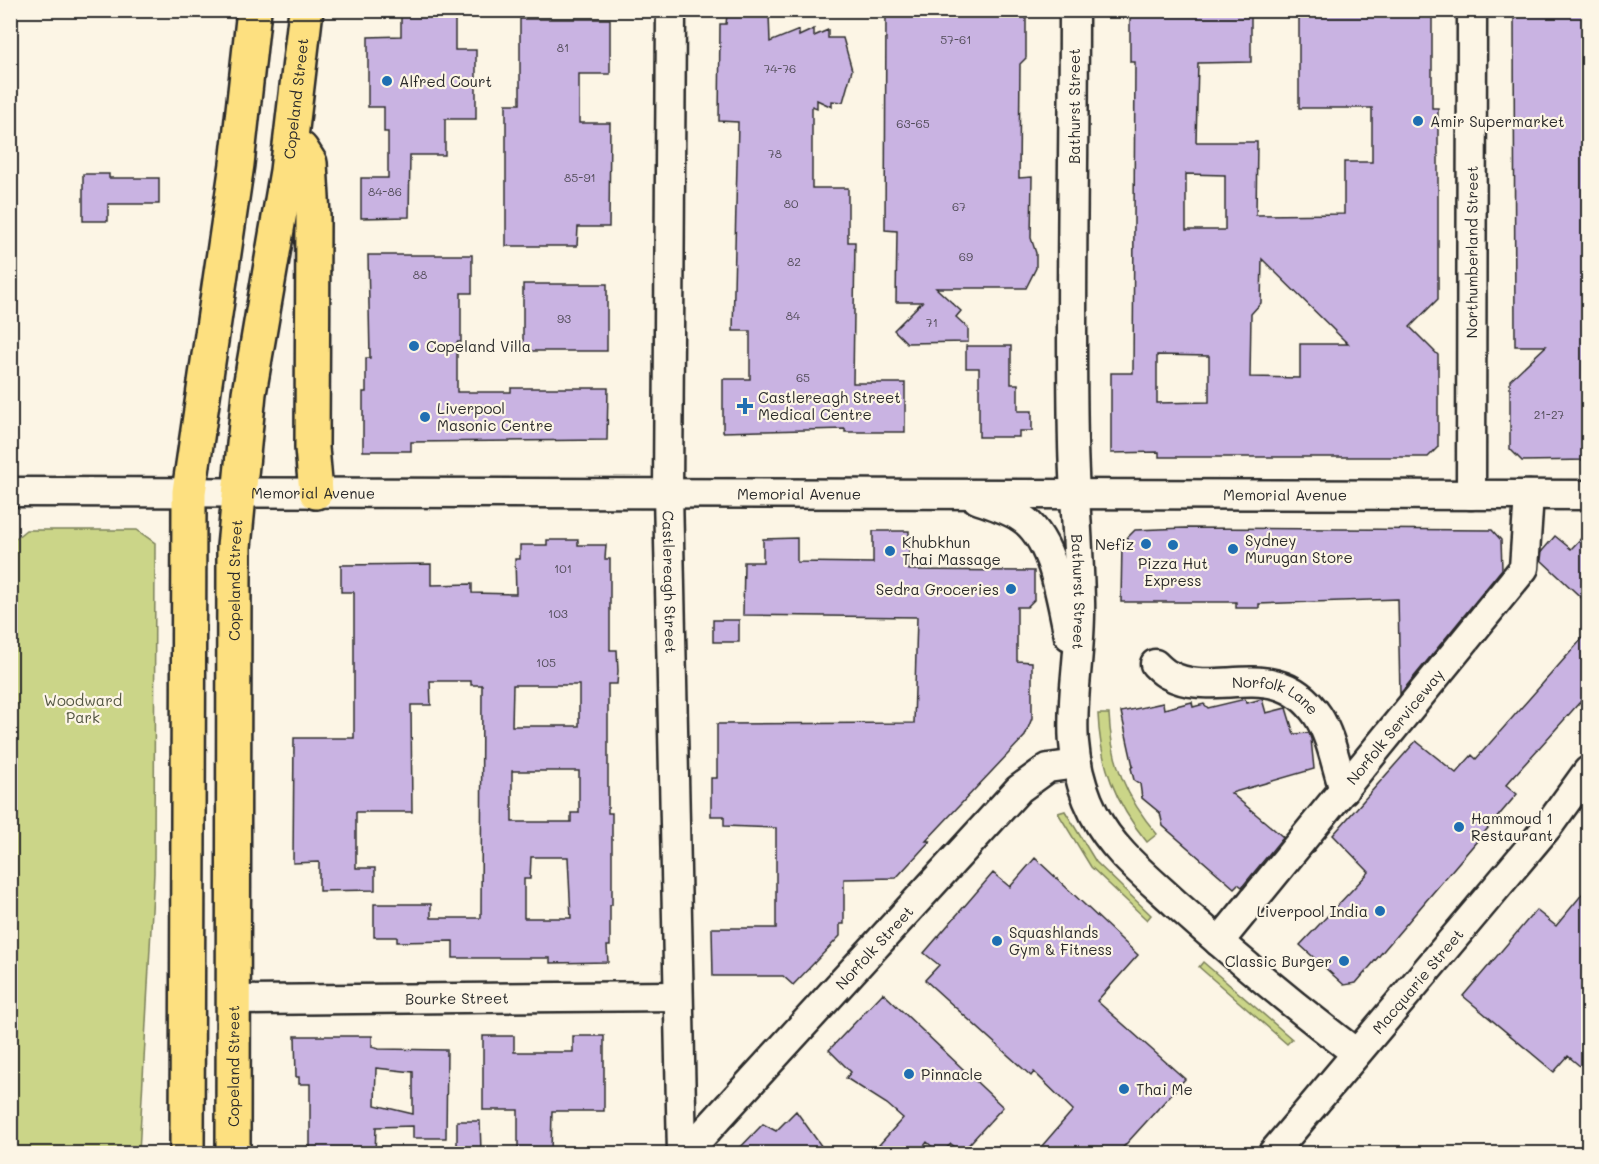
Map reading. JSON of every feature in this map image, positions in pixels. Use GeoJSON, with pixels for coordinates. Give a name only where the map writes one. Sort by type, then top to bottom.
{"type":"FeatureCollection","features":[{"type":"Feature","properties":{"kind":"highway"},"geometry":{"type":"LineString","coordinates":[[187,1154],[189,492],[237,164],[254,10]]}},
{"type":"Feature","properties":{"kind":"highway","name":"Copeland Street"},"geometry":{"type":"LineString","coordinates":[[233,1154],[234,547],[249,393],[291,143],[306,10]]}},
{"type":"Feature","properties":{"kind":"highway"},"geometry":{"type":"LineString","coordinates":[[291,143],[301,149],[310,163],[313,216],[312,448],[316,492]]}},
{"type":"Feature","properties":{"kind":"street","name":"Castlereagh Street"},"geometry":{"type":"LineString","coordinates":[[671,10],[668,494],[683,1154]]}},
{"type":"Feature","properties":{"kind":"street","name":"Bathurst Street"},"geometry":{"type":"LineString","coordinates":[[1074,10],[1073,440],[1081,617],[1075,662],[1072,730],[1077,764],[1094,813],[1120,851],[1219,942],[1356,1053]]}},
{"type":"Feature","properties":{"kind":"street","name":"Northumberland Street"},"geometry":{"type":"LineString","coordinates":[[1471,495],[1472,10]]}},
{"type":"Feature","properties":{"kind":"street","name":"Memorial Avenue"},"geometry":{"type":"LineString","coordinates":[[10,492],[1588,495]]}},
{"type":"Feature","properties":{"kind":"street"},"geometry":{"type":"LineString","coordinates":[[958,493],[1022,518],[1038,536],[1054,572],[1075,662]]}},
{"type":"Feature","properties":{"kind":"street","name":"Norfolk Serviceway"},"geometry":{"type":"LineString","coordinates":[[1219,942],[1524,568],[1529,495]]}},
{"type":"Feature","properties":{"kind":"street","name":"Norfolk Lane"},"geometry":{"type":"LineString","coordinates":[[1155,664],[1170,676],[1193,682],[1265,681],[1288,689],[1308,703],[1319,717],[1344,790]]}},
{"type":"Feature","properties":{"kind":"street","name":"Norfolk Street"},"geometry":{"type":"LineString","coordinates":[[683,1154],[1018,789],[1048,768],[1077,764]]}},
{"type":"Feature","properties":{"kind":"street","name":"Macquarie Street"},"geometry":{"type":"LineString","coordinates":[[1272,1154],[1587,780]]}},
{"type":"Feature","properties":{"kind":"street","name":"Bourke Street"},"geometry":{"type":"LineString","coordinates":[[235,1000],[678,996]]}},
{"type":"Feature","properties":{"kind":"green space","name":"Woodward Park"},"geometry":{"type":"Polygon","coordinates":[[[26,530],[137,530],[155,543],[154,873],[139,1153],[11,1153],[10,543],[26,530]]]}},
{"type":"Feature","properties":{"kind":"green space"},"geometry":{"type":"Polygon","coordinates":[[[1098,714],[1109,714],[1113,748],[1122,778],[1137,807],[1157,834],[1147,842],[1126,813],[1111,782],[1102,750],[1098,714]]]}},
{"type":"Feature","properties":{"kind":"green space"},"geometry":{"type":"Polygon","coordinates":[[[1065,811],[1096,862],[1151,915],[1147,920],[1091,867],[1058,813],[1065,811]]]}},
{"type":"Feature","properties":{"kind":"green space"},"geometry":{"type":"Polygon","coordinates":[[[1203,962],[1292,1039],[1287,1044],[1199,967],[1203,962]]]}},
{"type":"Feature","properties":{"kind":"building"},"geometry":{"type":"Polygon","coordinates":[[[886,10],[1026,10],[1026,58],[1020,64],[1019,178],[1032,177],[1031,238],[1036,253],[1036,268],[1026,288],[936,288],[961,311],[956,317],[968,328],[968,342],[907,343],[894,330],[922,302],[896,302],[897,231],[885,230],[886,10]]]}},
{"type":"Feature","properties":{"kind":"building"},"geometry":{"type":"Polygon","coordinates":[[[1130,10],[1251,10],[1251,62],[1198,63],[1196,142],[1257,142],[1256,215],[1344,214],[1344,162],[1372,162],[1372,108],[1299,108],[1299,10],[1432,10],[1432,108],[1438,108],[1438,299],[1410,327],[1438,355],[1438,447],[1428,457],[1159,457],[1159,452],[1111,453],[1111,373],[1133,373],[1135,62],[1130,62],[1130,10]],[[1186,174],[1186,230],[1225,230],[1225,175],[1186,174]],[[1262,259],[1261,303],[1251,314],[1250,377],[1300,378],[1300,344],[1348,344],[1262,259]],[[1157,355],[1157,403],[1209,402],[1209,356],[1157,355]]]}},
{"type":"Feature","properties":{"kind":"building"},"geometry":{"type":"Polygon","coordinates":[[[1514,10],[1588,10],[1588,460],[1522,461],[1510,449],[1510,380],[1546,346],[1515,346],[1514,10]]]}},
{"type":"Feature","properties":{"kind":"building","name":"Alfred Court"},"geometry":{"type":"Polygon","coordinates":[[[401,11],[455,11],[455,50],[476,50],[476,119],[445,119],[445,155],[410,155],[409,217],[361,218],[361,178],[388,178],[388,132],[384,132],[384,107],[368,107],[368,37],[401,36],[401,11]]]}},
{"type":"Feature","properties":{"kind":"building"},"geometry":{"type":"Polygon","coordinates":[[[769,14],[770,42],[799,30],[799,36],[814,29],[814,36],[828,30],[828,38],[843,38],[852,70],[843,102],[832,101],[832,107],[817,100],[817,108],[812,106],[812,188],[848,188],[848,242],[855,242],[853,383],[905,383],[905,432],[845,432],[845,429],[723,432],[723,379],[750,379],[750,331],[733,331],[738,122],[719,121],[720,24],[726,24],[727,15],[769,14]]]}},
{"type":"Feature","properties":{"kind":"building"},"geometry":{"type":"Polygon","coordinates":[[[520,19],[610,19],[610,74],[579,74],[579,123],[610,123],[609,227],[578,227],[577,246],[506,246],[506,104],[520,104],[520,19]]]}},
{"type":"Feature","properties":{"kind":"building"},"geometry":{"type":"Polygon","coordinates":[[[83,174],[109,174],[109,178],[159,178],[159,204],[108,204],[108,221],[83,221],[83,174]]]}},
{"type":"Feature","properties":{"kind":"building"},"geometry":{"type":"Polygon","coordinates":[[[368,255],[472,255],[472,293],[461,293],[461,342],[457,342],[457,392],[511,392],[511,388],[608,388],[607,440],[411,442],[411,451],[363,451],[363,392],[366,392],[366,358],[370,358],[368,255]]]}},
{"type":"Feature","properties":{"kind":"building"},"geometry":{"type":"Polygon","coordinates":[[[523,284],[607,284],[607,351],[523,351],[523,284]]]}},
{"type":"Feature","properties":{"kind":"building"},"geometry":{"type":"Polygon","coordinates":[[[966,346],[1011,346],[1011,384],[1018,384],[1018,411],[1032,411],[1032,431],[1019,431],[1019,437],[979,437],[979,368],[966,368],[966,346]]]}},
{"type":"Feature","properties":{"kind":"building"},"geometry":{"type":"Polygon","coordinates":[[[1185,528],[1492,530],[1501,540],[1502,569],[1400,694],[1398,599],[1259,604],[1259,608],[1236,608],[1236,602],[1121,602],[1122,543],[1135,530],[1185,528]]]}},
{"type":"Feature","properties":{"kind":"building"},"geometry":{"type":"Polygon","coordinates":[[[873,531],[909,531],[909,570],[1034,571],[1034,600],[1027,607],[1017,607],[1017,661],[1032,662],[1032,718],[1025,736],[926,841],[930,841],[896,878],[844,879],[844,924],[840,924],[840,936],[793,985],[783,976],[713,976],[712,928],[776,928],[776,828],[724,826],[724,816],[711,816],[711,778],[717,778],[717,724],[914,723],[917,617],[743,615],[744,562],[763,562],[763,539],[797,538],[797,562],[873,563],[873,531]]]}},
{"type":"Feature","properties":{"kind":"building"},"geometry":{"type":"Polygon","coordinates":[[[1588,531],[1588,604],[1541,560],[1542,551],[1555,536],[1571,549],[1588,531]]]}},
{"type":"Feature","properties":{"kind":"building"},"geometry":{"type":"Polygon","coordinates":[[[547,540],[578,540],[578,545],[606,545],[605,559],[610,559],[610,650],[617,650],[618,671],[617,684],[608,684],[608,813],[612,813],[612,905],[610,905],[610,946],[607,946],[608,962],[550,963],[550,958],[453,958],[453,941],[397,942],[397,937],[374,937],[374,904],[431,904],[431,918],[481,918],[482,685],[471,685],[471,681],[430,681],[431,705],[411,705],[412,812],[356,812],[356,868],[375,868],[375,890],[319,891],[319,862],[293,863],[294,738],[354,738],[354,592],[341,592],[341,565],[431,564],[431,585],[472,584],[472,593],[516,594],[515,559],[520,559],[520,545],[547,545],[547,540]],[[513,685],[512,726],[579,726],[579,685],[513,685]],[[512,771],[512,822],[571,822],[571,813],[579,813],[579,771],[512,771]],[[531,857],[530,879],[524,879],[524,918],[571,918],[568,857],[531,857]]]}},
{"type":"Feature","properties":{"kind":"building"},"geometry":{"type":"Polygon","coordinates":[[[713,620],[739,620],[739,642],[713,642],[713,620]]]}},
{"type":"Feature","properties":{"kind":"building"},"geometry":{"type":"Polygon","coordinates":[[[1588,632],[1588,693],[1506,785],[1517,794],[1356,983],[1344,985],[1300,945],[1369,872],[1333,835],[1416,741],[1456,773],[1472,755],[1476,759],[1588,632]]]}},
{"type":"Feature","properties":{"kind":"building"},"geometry":{"type":"Polygon","coordinates":[[[1245,699],[1247,703],[1262,699],[1266,713],[1286,708],[1294,734],[1309,733],[1314,769],[1231,793],[1283,837],[1242,887],[1238,884],[1234,888],[1163,826],[1160,813],[1142,798],[1140,784],[1134,780],[1131,768],[1133,766],[1121,712],[1163,703],[1164,709],[1192,702],[1193,707],[1204,704],[1208,708],[1245,699]]]}},
{"type":"Feature","properties":{"kind":"building"},"geometry":{"type":"Polygon","coordinates":[[[1035,858],[1138,955],[1097,1001],[1185,1079],[1117,1154],[1035,1154],[1073,1110],[1034,1072],[1031,1076],[925,980],[939,965],[924,953],[993,873],[1010,887],[1035,858]]]}},
{"type":"Feature","properties":{"kind":"building"},"geometry":{"type":"Polygon","coordinates":[[[1588,887],[1588,1073],[1568,1056],[1554,1072],[1463,996],[1536,910],[1556,926],[1588,887]]]}},
{"type":"Feature","properties":{"kind":"building","name":"Pinnacle"},"geometry":{"type":"Polygon","coordinates":[[[883,993],[1003,1107],[962,1152],[951,1144],[940,1154],[927,1142],[918,1154],[871,1154],[903,1118],[887,1104],[846,1078],[851,1072],[829,1050],[883,993]]]}},
{"type":"Feature","properties":{"kind":"building"},"geometry":{"type":"Polygon","coordinates":[[[295,1036],[372,1036],[372,1047],[379,1049],[447,1050],[446,1138],[413,1138],[413,1126],[376,1127],[375,1154],[310,1154],[310,1084],[299,1084],[299,1077],[296,1077],[295,1036]],[[376,1068],[375,1105],[413,1114],[413,1072],[376,1068]]]}},
{"type":"Feature","properties":{"kind":"building"},"geometry":{"type":"Polygon","coordinates":[[[483,1036],[514,1036],[514,1052],[573,1052],[573,1036],[604,1036],[604,1111],[552,1111],[551,1154],[518,1154],[518,1110],[483,1110],[483,1036]]]}},
{"type":"Feature","properties":{"kind":"building"},"geometry":{"type":"Polygon","coordinates":[[[796,1111],[827,1154],[734,1154],[763,1124],[776,1131],[796,1111]]]}},
{"type":"Feature","properties":{"kind":"building"},"geometry":{"type":"Polygon","coordinates":[[[457,1121],[480,1121],[481,1151],[457,1151],[457,1121]]]}},
{"type":"Feature","properties":{"kind":"place","name":"Alfred Court"},"geometry":{"type":"Point","coordinates":[387,81]}},
{"type":"Feature","properties":{"kind":"place","name":"Amir Supermarket"},"geometry":{"type":"Point","coordinates":[1418,121]}},
{"type":"Feature","properties":{"kind":"place","name":"Copeland Villa"},"geometry":{"type":"Point","coordinates":[414,346]}},
{"type":"Feature","properties":{"kind":"place","name":"Castlereagh Street Medical Centre"},"geometry":{"type":"Point","coordinates":[745,406]}},
{"type":"Feature","properties":{"kind":"place","name":"Liverpool Masonic Centre"},"geometry":{"type":"Point","coordinates":[425,417]}},
{"type":"Feature","properties":{"kind":"place","name":"Nefiz"},"geometry":{"type":"Point","coordinates":[1146,544]}},
{"type":"Feature","properties":{"kind":"place","name":"Pizza Hut Express"},"geometry":{"type":"Point","coordinates":[1173,545]}},
{"type":"Feature","properties":{"kind":"place","name":"Sydney Murugan Store"},"geometry":{"type":"Point","coordinates":[1233,549]}},
{"type":"Feature","properties":{"kind":"place","name":"Khubkhun Thai Massage"},"geometry":{"type":"Point","coordinates":[890,551]}},
{"type":"Feature","properties":{"kind":"place","name":"Sedra Groceries"},"geometry":{"type":"Point","coordinates":[1011,589]}},
{"type":"Feature","properties":{"kind":"place","name":"Hammoud 1 Restaurant"},"geometry":{"type":"Point","coordinates":[1459,827]}},
{"type":"Feature","properties":{"kind":"place","name":"Liverpool India"},"geometry":{"type":"Point","coordinates":[1380,911]}},
{"type":"Feature","properties":{"kind":"place","name":"Squashlands Gym & Fitness"},"geometry":{"type":"Point","coordinates":[997,941]}},
{"type":"Feature","properties":{"kind":"place","name":"Classic Burger"},"geometry":{"type":"Point","coordinates":[1344,961]}},
{"type":"Feature","properties":{"kind":"place","name":"Pinnacle"},"geometry":{"type":"Point","coordinates":[909,1074]}},
{"type":"Feature","properties":{"kind":"place","name":"Thai Me"},"geometry":{"type":"Point","coordinates":[1124,1089]}}]}
